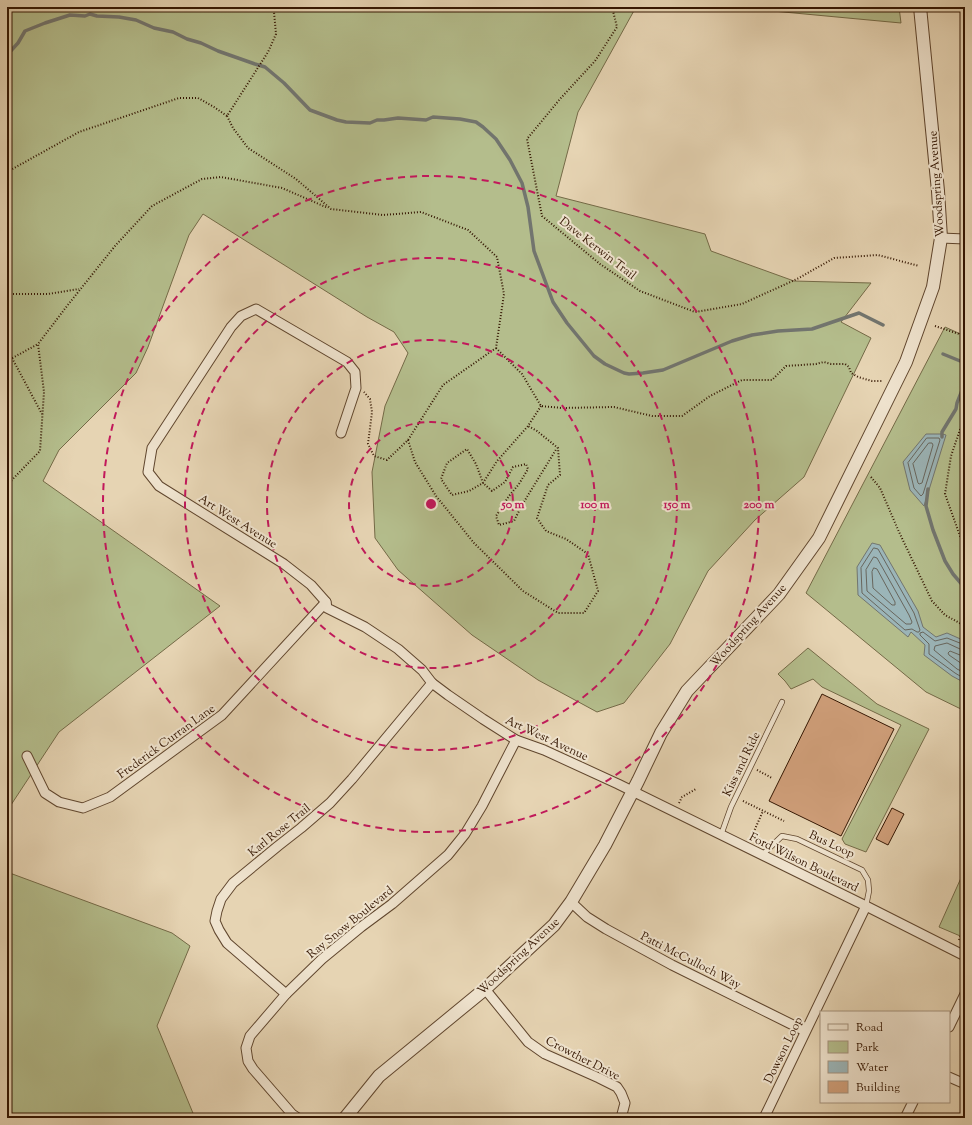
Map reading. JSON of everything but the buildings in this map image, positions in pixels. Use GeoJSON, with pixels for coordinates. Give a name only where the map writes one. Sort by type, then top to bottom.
{"type":"FeatureCollection","features":[{"type":"Feature","properties":{"kind":"street","name":"Woodspring Avenue"},"geometry":{"type":"LineString","coordinates":[[345,1118],[379,1076],[485,989],[554,925],[571,902],[605,845],[661,733],[687,691],[779,594],[818,538],[906,362],[933,287],[940,238],[938,191],[920,7]]}},
{"type":"Feature","properties":{"kind":"street"},"geometry":{"type":"LineString","coordinates":[[940,238],[965,239]]}},
{"type":"Feature","properties":{"kind":"street","name":"Art West Avenue"},"geometry":{"type":"LineString","coordinates":[[341,433],[356,388],[356,372],[347,362],[256,310],[241,316],[231,327],[152,448],[148,472],[159,486],[284,564],[311,585],[326,602],[327,608],[364,627],[398,649],[422,670],[432,683],[483,719],[516,740],[544,750],[632,792]]}},
{"type":"Feature","properties":{"kind":"street","name":"Frederick Curran Lane"},"geometry":{"type":"LineString","coordinates":[[27,756],[46,793],[59,802],[83,808],[110,797],[222,716],[326,602]]}},
{"type":"Feature","properties":{"kind":"street","name":"Karl Rose Trail"},"geometry":{"type":"LineString","coordinates":[[286,994],[227,943],[215,921],[221,899],[233,883],[330,803],[352,779],[432,683]]}},
{"type":"Feature","properties":{"kind":"street","name":"Ray Snow Boulevard"},"geometry":{"type":"LineString","coordinates":[[298,1118],[292,1114],[253,1069],[248,1061],[246,1048],[250,1036],[286,994],[322,959],[392,904],[448,856],[469,828],[516,740]]}},
{"type":"Feature","properties":{"kind":"street","name":"Ford Wilson Boulevard"},"geometry":{"type":"LineString","coordinates":[[632,792],[965,956]]}},
{"type":"Feature","properties":{"kind":"street","name":"Patti McCulloch Way"},"geometry":{"type":"LineString","coordinates":[[571,902],[587,917],[658,958],[805,1031]]}},
{"type":"Feature","properties":{"kind":"street","name":"Dowson Loop"},"geometry":{"type":"LineString","coordinates":[[764,1118],[866,906]]}},
{"type":"Feature","properties":{"kind":"street","name":"Crowther Drive"},"geometry":{"type":"LineString","coordinates":[[485,989],[528,1042],[545,1054],[617,1087],[621,1093],[624,1103],[621,1118]]}},
{"type":"Feature","properties":{"kind":"street"},"geometry":{"type":"LineString","coordinates":[[950,1025],[965,994]]}},
{"type":"Feature","properties":{"kind":"street"},"geometry":{"type":"LineString","coordinates":[[950,1077],[965,1084]]}},
{"type":"Feature","properties":{"kind":"street"},"geometry":{"type":"LineString","coordinates":[[905,1118],[912,1103]]}},
{"type":"Feature","properties":{"kind":"lane","name":"Kiss and Ride"},"geometry":{"type":"LineString","coordinates":[[721,835],[731,807],[782,702]]}},
{"type":"Feature","properties":{"kind":"lane","name":"Bus Loop"},"geometry":{"type":"LineString","coordinates":[[762,855],[782,836],[796,838],[862,870],[868,880],[869,891],[866,906]]}},
{"type":"Feature","properties":{"kind":"path"},"geometry":{"type":"LineString","coordinates":[[228,116],[268,52],[276,34],[275,7]]}},
{"type":"Feature","properties":{"kind":"path","name":"Dave Kerwin Trail"},"geometry":{"type":"LineString","coordinates":[[612,7],[617,27],[595,61],[560,99],[527,139],[542,216],[600,264],[640,291],[695,312],[742,304],[799,278],[834,258],[878,255],[919,266]]}},
{"type":"Feature","properties":{"kind":"path"},"geometry":{"type":"LineString","coordinates":[[7,172],[79,132],[179,98],[198,98],[228,116],[233,128],[248,148],[296,179],[331,209]]}},
{"type":"Feature","properties":{"kind":"path"},"geometry":{"type":"LineString","coordinates":[[7,361],[38,344],[115,246],[152,206],[202,179],[221,177],[282,188],[331,209],[383,215],[421,212],[468,230],[497,257],[504,294],[496,348],[443,385],[408,440],[387,460],[374,456],[368,444],[372,412],[370,399],[365,392],[356,388]]}},
{"type":"Feature","properties":{"kind":"path"},"geometry":{"type":"LineString","coordinates":[[7,294],[48,294],[80,289]]}},
{"type":"Feature","properties":{"kind":"path"},"geometry":{"type":"LineString","coordinates":[[935,326],[965,336]]}},
{"type":"Feature","properties":{"kind":"path"},"geometry":{"type":"LineString","coordinates":[[7,484],[40,451],[44,392],[38,344]]}},
{"type":"Feature","properties":{"kind":"path"},"geometry":{"type":"LineString","coordinates":[[496,348],[522,374],[541,406]]}},
{"type":"Feature","properties":{"kind":"path"},"geometry":{"type":"LineString","coordinates":[[12,358],[42,415]]}},
{"type":"Feature","properties":{"kind":"path"},"geometry":{"type":"LineString","coordinates":[[541,406],[562,408],[614,407],[652,416],[682,416],[710,396],[742,380],[772,380],[786,366],[824,362],[831,364],[845,364],[849,367],[851,373],[858,377],[872,381],[883,381]]}},
{"type":"Feature","properties":{"kind":"path"},"geometry":{"type":"LineString","coordinates":[[541,406],[528,426],[497,461],[483,483],[469,491],[452,495],[441,479],[447,463],[467,449],[476,464],[483,483],[492,491],[505,482],[513,467],[526,464],[528,470],[519,484],[508,496],[496,516],[499,525],[514,520],[558,448]]}},
{"type":"Feature","properties":{"kind":"path"},"geometry":{"type":"LineString","coordinates":[[965,415],[951,456],[945,494],[965,550]]}},
{"type":"Feature","properties":{"kind":"path"},"geometry":{"type":"LineString","coordinates":[[408,440],[415,462],[436,496],[474,543],[523,591],[558,613],[584,613],[598,591],[588,554],[566,539],[546,531],[537,518],[548,485],[560,475],[558,448],[538,431],[528,426]]}},
{"type":"Feature","properties":{"kind":"path"},"geometry":{"type":"LineString","coordinates":[[871,477],[880,488],[932,601],[946,615],[965,626]]}},
{"type":"Feature","properties":{"kind":"path"},"geometry":{"type":"LineString","coordinates":[[751,766],[772,778]]}},
{"type":"Feature","properties":{"kind":"path"},"geometry":{"type":"LineString","coordinates":[[679,803],[682,797],[696,789]]}},
{"type":"Feature","properties":{"kind":"path"},"geometry":{"type":"LineString","coordinates":[[743,801],[784,821]]}},
{"type":"Feature","properties":{"kind":"path"},"geometry":{"type":"LineString","coordinates":[[751,838],[764,811]]}},
{"type":"Feature","properties":{"kind":"path"},"geometry":{"type":"LineString","coordinates":[[959,940],[965,924]]}},
{"type":"Feature","properties":{"kind":"green space"},"geometry":{"type":"Polygon","coordinates":[[[7,7],[636,7],[578,112],[556,196],[705,234],[711,251],[794,281],[871,283],[841,322],[871,338],[804,477],[755,520],[708,571],[670,644],[624,703],[597,712],[538,680],[472,635],[398,570],[375,538],[372,472],[385,406],[408,353],[394,332],[367,317],[203,214],[189,235],[148,347],[136,373],[59,450],[43,481],[220,606],[59,732],[7,811],[7,7]]]}},
{"type":"Feature","properties":{"kind":"green space"},"geometry":{"type":"Polygon","coordinates":[[[730,7],[899,7],[901,23],[730,7]]]}},
{"type":"Feature","properties":{"kind":"green space"},"geometry":{"type":"Polygon","coordinates":[[[945,327],[965,336],[965,711],[926,692],[806,593],[945,327]]]}},
{"type":"Feature","properties":{"kind":"green space"},"geometry":{"type":"Polygon","coordinates":[[[808,648],[877,704],[929,729],[866,852],[845,844],[842,839],[901,725],[822,687],[813,679],[791,689],[778,674],[808,648]]]}},
{"type":"Feature","properties":{"kind":"green space"},"geometry":{"type":"Polygon","coordinates":[[[965,869],[965,938],[939,927],[965,869]]]}},
{"type":"Feature","properties":{"kind":"green space"},"geometry":{"type":"Polygon","coordinates":[[[7,872],[172,933],[190,946],[157,1026],[195,1118],[7,1118],[7,872]]]}},
{"type":"Feature","properties":{"kind":"water"},"geometry":{"type":"Polygon","coordinates":[[[926,434],[946,435],[924,506],[910,490],[903,462],[926,434]]]}},
{"type":"Feature","properties":{"kind":"water"},"geometry":{"type":"Polygon","coordinates":[[[872,543],[880,545],[918,611],[923,627],[936,637],[947,633],[965,641],[965,683],[952,676],[924,655],[925,645],[911,632],[908,637],[858,595],[857,567],[872,543]]]}},
{"type":"Feature","properties":{"kind":"waterway"},"geometry":{"type":"LineString","coordinates":[[7,55],[18,43],[25,31],[45,23],[70,15],[85,16],[90,14],[97,16],[119,17],[136,20],[154,28],[173,32],[218,51],[265,67],[284,83],[310,110],[337,120],[370,123],[377,120],[398,118],[426,120],[433,117],[476,122],[496,139],[510,160],[522,183],[528,207],[534,251],[553,302],[567,323],[594,356],[605,364],[624,373],[643,373],[663,370],[732,341],[752,335],[778,331],[812,329],[859,313],[883,325]]}},
{"type":"Feature","properties":{"kind":"waterway"},"geometry":{"type":"LineString","coordinates":[[943,354],[965,363]]}},
{"type":"Feature","properties":{"kind":"waterway"},"geometry":{"type":"LineString","coordinates":[[942,437],[942,432],[956,409],[965,383]]}},
{"type":"Feature","properties":{"kind":"waterway"},"geometry":{"type":"LineString","coordinates":[[928,489],[926,506],[933,530],[945,561],[953,574],[965,588]]}}]}
